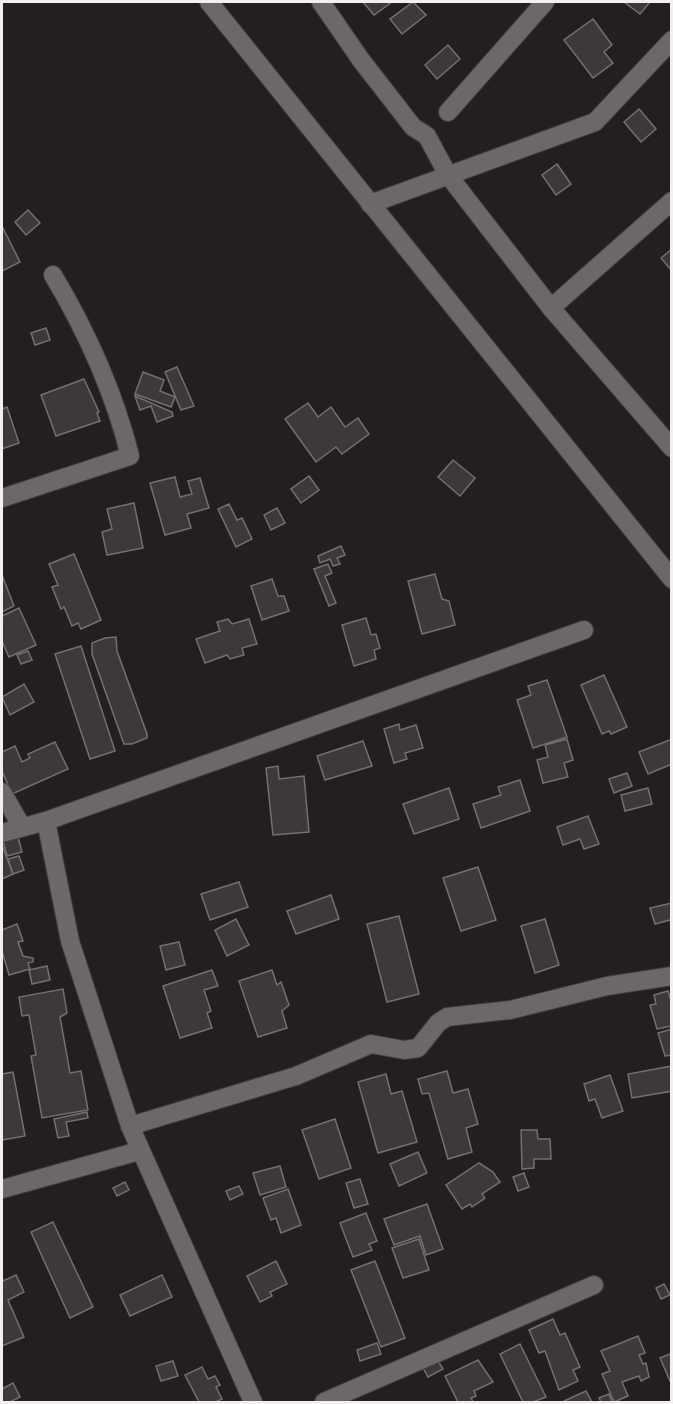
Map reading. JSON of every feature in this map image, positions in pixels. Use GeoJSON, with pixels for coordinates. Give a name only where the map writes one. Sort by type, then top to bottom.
{"type":"FeatureCollection","features":[{"type":"Feature","properties":{"kind":"street"},"geometry":{"type":"LineString","coordinates":[[209,2],[672,579]]}},
{"type":"Feature","properties":{"kind":"street"},"geometry":{"type":"LineString","coordinates":[[321,2],[361,60],[413,127],[427,136],[447,175],[551,308],[672,448]]}},
{"type":"Feature","properties":{"kind":"street"},"geometry":{"type":"LineString","coordinates":[[448,112],[545,2]]}},
{"type":"Feature","properties":{"kind":"street"},"geometry":{"type":"LineString","coordinates":[[370,204],[595,122],[672,40]]}},
{"type":"Feature","properties":{"kind":"street"},"geometry":{"type":"LineString","coordinates":[[551,308],[672,201]]}},
{"type":"Feature","properties":{"kind":"street"},"geometry":{"type":"LineString","coordinates":[[2,498],[130,456],[121,420],[84,326],[53,276]]}},
{"type":"Feature","properties":{"kind":"street"},"geometry":{"type":"LineString","coordinates":[[2,833],[46,821],[584,630]]}},
{"type":"Feature","properties":{"kind":"street"},"geometry":{"type":"LineString","coordinates":[[2,792],[22,827]]}},
{"type":"Feature","properties":{"kind":"street"},"geometry":{"type":"LineString","coordinates":[[46,821],[70,941],[130,1126],[254,1402]]}},
{"type":"Feature","properties":{"kind":"street"},"geometry":{"type":"LineString","coordinates":[[130,1126],[296,1077],[371,1044],[404,1050],[418,1048],[438,1023],[447,1017],[510,1010],[607,986],[672,976]]}},
{"type":"Feature","properties":{"kind":"street"},"geometry":{"type":"LineString","coordinates":[[2,1189],[139,1150]]}},
{"type":"Feature","properties":{"kind":"street"},"geometry":{"type":"LineString","coordinates":[[324,1402],[594,1285]]}},
{"type":"Feature","properties":{"kind":"building"},"geometry":{"type":"Polygon","coordinates":[[[363,2],[392,2],[374,15],[363,2]]]}},
{"type":"Feature","properties":{"kind":"building"},"geometry":{"type":"Polygon","coordinates":[[[413,2],[426,15],[402,34],[390,19],[413,2]]]}},
{"type":"Feature","properties":{"kind":"building"},"geometry":{"type":"Polygon","coordinates":[[[624,2],[650,2],[640,14],[624,2]]]}},
{"type":"Feature","properties":{"kind":"building"},"geometry":{"type":"Polygon","coordinates":[[[593,19],[612,45],[604,52],[613,63],[593,78],[564,40],[593,19]]]}},
{"type":"Feature","properties":{"kind":"building"},"geometry":{"type":"Polygon","coordinates":[[[448,45],[460,59],[437,79],[425,65],[448,45]]]}},
{"type":"Feature","properties":{"kind":"building"},"geometry":{"type":"Polygon","coordinates":[[[639,109],[656,129],[641,142],[624,122],[639,109]]]}},
{"type":"Feature","properties":{"kind":"building"},"geometry":{"type":"Polygon","coordinates":[[[557,164],[571,184],[556,195],[542,175],[557,164]]]}},
{"type":"Feature","properties":{"kind":"building"},"geometry":{"type":"Polygon","coordinates":[[[28,210],[40,223],[26,235],[15,222],[28,210]]]}},
{"type":"Feature","properties":{"kind":"building"},"geometry":{"type":"Polygon","coordinates":[[[2,226],[20,262],[2,271],[2,226]]]}},
{"type":"Feature","properties":{"kind":"building"},"geometry":{"type":"Polygon","coordinates":[[[672,249],[672,271],[661,258],[672,249]]]}},
{"type":"Feature","properties":{"kind":"building"},"geometry":{"type":"Polygon","coordinates":[[[46,328],[50,340],[35,345],[31,333],[46,328]]]}},
{"type":"Feature","properties":{"kind":"building"},"geometry":{"type":"Polygon","coordinates":[[[177,367],[194,406],[181,410],[165,372],[177,367]]]}},
{"type":"Feature","properties":{"kind":"building"},"geometry":{"type":"Polygon","coordinates":[[[143,372],[164,380],[160,391],[175,397],[171,407],[135,394],[143,372]]]}},
{"type":"Feature","properties":{"kind":"building"},"geometry":{"type":"Polygon","coordinates":[[[84,379],[99,412],[97,413],[100,421],[56,436],[41,395],[84,379]]]}},
{"type":"Feature","properties":{"kind":"building"},"geometry":{"type":"Polygon","coordinates":[[[135,396],[172,412],[173,416],[157,422],[151,406],[140,410],[135,396]]]}},
{"type":"Feature","properties":{"kind":"building"},"geometry":{"type":"Polygon","coordinates":[[[308,403],[318,417],[331,407],[345,427],[358,418],[369,434],[342,454],[336,447],[316,462],[285,419],[308,403]]]}},
{"type":"Feature","properties":{"kind":"building"},"geometry":{"type":"Polygon","coordinates":[[[7,407],[19,443],[2,449],[2,409],[7,407]]]}},
{"type":"Feature","properties":{"kind":"building"},"geometry":{"type":"Polygon","coordinates":[[[453,460],[475,478],[460,496],[438,477],[453,460]]]}},
{"type":"Feature","properties":{"kind":"building"},"geometry":{"type":"Polygon","coordinates":[[[309,476],[319,490],[301,503],[291,489],[309,476]]]}},
{"type":"Feature","properties":{"kind":"building"},"geometry":{"type":"Polygon","coordinates":[[[175,477],[180,497],[192,494],[188,481],[200,478],[209,508],[187,514],[191,528],[165,535],[150,483],[175,477]]]}},
{"type":"Feature","properties":{"kind":"building"},"geometry":{"type":"Polygon","coordinates":[[[134,503],[143,548],[107,555],[102,532],[112,529],[107,509],[134,503]]]}},
{"type":"Feature","properties":{"kind":"building"},"geometry":{"type":"Polygon","coordinates":[[[229,504],[237,520],[242,518],[252,539],[236,547],[218,509],[229,504]]]}},
{"type":"Feature","properties":{"kind":"building"},"geometry":{"type":"Polygon","coordinates":[[[277,508],[285,523],[271,530],[264,515],[277,508]]]}},
{"type":"Feature","properties":{"kind":"building"},"geometry":{"type":"Polygon","coordinates":[[[341,546],[345,555],[337,558],[340,564],[333,566],[330,559],[320,563],[318,556],[341,546]]]}},
{"type":"Feature","properties":{"kind":"building"},"geometry":{"type":"Polygon","coordinates":[[[74,554],[101,620],[81,629],[78,623],[72,626],[64,607],[61,609],[52,587],[58,585],[49,564],[74,554]]]}},
{"type":"Feature","properties":{"kind":"building"},"geometry":{"type":"Polygon","coordinates":[[[328,564],[332,573],[325,576],[336,603],[329,606],[314,569],[328,564]]]}},
{"type":"Feature","properties":{"kind":"building"},"geometry":{"type":"Polygon","coordinates":[[[435,574],[442,599],[449,601],[455,625],[422,634],[408,581],[435,574]]]}},
{"type":"Feature","properties":{"kind":"building"},"geometry":{"type":"Polygon","coordinates":[[[2,575],[14,606],[2,612],[2,575]]]}},
{"type":"Feature","properties":{"kind":"building"},"geometry":{"type":"Polygon","coordinates":[[[272,579],[278,596],[284,596],[289,611],[262,620],[251,586],[272,579]]]}},
{"type":"Feature","properties":{"kind":"building"},"geometry":{"type":"Polygon","coordinates":[[[19,608],[36,645],[9,657],[2,641],[2,616],[19,608]]]}},
{"type":"Feature","properties":{"kind":"building"},"geometry":{"type":"Polygon","coordinates":[[[366,618],[371,635],[376,634],[380,648],[374,650],[376,659],[354,666],[342,625],[366,618]]]}},
{"type":"Feature","properties":{"kind":"building"},"geometry":{"type":"Polygon","coordinates":[[[228,619],[232,624],[249,619],[257,644],[242,648],[244,655],[230,659],[227,655],[205,663],[196,639],[220,631],[217,622],[228,619]]]}},
{"type":"Feature","properties":{"kind":"building"},"geometry":{"type":"Polygon","coordinates":[[[116,637],[117,651],[147,734],[147,738],[132,744],[124,744],[92,654],[92,643],[116,637]]]}},
{"type":"Feature","properties":{"kind":"building"},"geometry":{"type":"Polygon","coordinates":[[[81,646],[115,751],[90,759],[55,654],[81,646]]]}},
{"type":"Feature","properties":{"kind":"building"},"geometry":{"type":"Polygon","coordinates":[[[28,651],[32,660],[21,664],[17,655],[28,651]]]}},
{"type":"Feature","properties":{"kind":"building"},"geometry":{"type":"Polygon","coordinates":[[[604,675],[627,727],[611,734],[609,731],[602,734],[581,685],[604,675]]]}},
{"type":"Feature","properties":{"kind":"building"},"geometry":{"type":"Polygon","coordinates":[[[547,680],[567,737],[533,748],[517,700],[531,695],[528,686],[547,680]]]}},
{"type":"Feature","properties":{"kind":"building"},"geometry":{"type":"Polygon","coordinates":[[[24,684],[34,702],[10,715],[2,697],[24,684]]]}},
{"type":"Feature","properties":{"kind":"building"},"geometry":{"type":"Polygon","coordinates":[[[399,724],[400,730],[416,725],[423,748],[405,753],[407,759],[394,763],[384,729],[399,724]]]}},
{"type":"Feature","properties":{"kind":"building"},"geometry":{"type":"Polygon","coordinates":[[[567,739],[573,760],[564,763],[568,777],[543,783],[537,760],[548,757],[545,745],[567,739]]]}},
{"type":"Feature","properties":{"kind":"building"},"geometry":{"type":"Polygon","coordinates":[[[672,739],[672,764],[648,774],[639,752],[672,739]]]}},
{"type":"Feature","properties":{"kind":"building"},"geometry":{"type":"Polygon","coordinates":[[[363,741],[372,766],[325,780],[317,756],[363,741]]]}},
{"type":"Feature","properties":{"kind":"building"},"geometry":{"type":"Polygon","coordinates":[[[55,742],[68,769],[12,794],[2,771],[2,752],[15,746],[22,762],[30,758],[28,754],[55,742]]]}},
{"type":"Feature","properties":{"kind":"building"},"geometry":{"type":"Polygon","coordinates":[[[278,766],[279,779],[304,776],[309,832],[273,835],[266,768],[278,766]]]}},
{"type":"Feature","properties":{"kind":"building"},"geometry":{"type":"Polygon","coordinates":[[[627,773],[632,786],[614,793],[609,779],[627,773]]]}},
{"type":"Feature","properties":{"kind":"building"},"geometry":{"type":"Polygon","coordinates":[[[520,780],[530,811],[481,828],[473,804],[501,795],[498,787],[520,780]]]}},
{"type":"Feature","properties":{"kind":"building"},"geometry":{"type":"Polygon","coordinates":[[[449,788],[459,819],[414,834],[403,804],[449,788]]]}},
{"type":"Feature","properties":{"kind":"building"},"geometry":{"type":"Polygon","coordinates":[[[648,788],[652,804],[625,811],[621,795],[648,788]]]}},
{"type":"Feature","properties":{"kind":"building"},"geometry":{"type":"Polygon","coordinates":[[[588,816],[599,844],[584,849],[580,839],[563,845],[557,827],[588,816]]]}},
{"type":"Feature","properties":{"kind":"building"},"geometry":{"type":"Polygon","coordinates":[[[18,837],[22,852],[7,856],[3,841],[18,837]]]}},
{"type":"Feature","properties":{"kind":"building"},"geometry":{"type":"Polygon","coordinates":[[[2,845],[13,874],[2,879],[2,845]]]}},
{"type":"Feature","properties":{"kind":"building"},"geometry":{"type":"Polygon","coordinates":[[[19,856],[24,870],[13,874],[8,859],[19,856]]]}},
{"type":"Feature","properties":{"kind":"building"},"geometry":{"type":"Polygon","coordinates":[[[478,867],[496,920],[461,931],[443,878],[478,867]]]}},
{"type":"Feature","properties":{"kind":"building"},"geometry":{"type":"Polygon","coordinates":[[[239,882],[248,907],[210,920],[201,894],[239,882]]]}},
{"type":"Feature","properties":{"kind":"building"},"geometry":{"type":"Polygon","coordinates":[[[331,895],[339,919],[296,934],[287,911],[331,895]]]}},
{"type":"Feature","properties":{"kind":"building"},"geometry":{"type":"Polygon","coordinates":[[[672,903],[672,927],[670,920],[655,924],[650,908],[672,903]]]}},
{"type":"Feature","properties":{"kind":"building"},"geometry":{"type":"Polygon","coordinates":[[[399,916],[419,994],[387,1002],[367,924],[399,916]]]}},
{"type":"Feature","properties":{"kind":"building"},"geometry":{"type":"Polygon","coordinates":[[[236,919],[249,945],[227,956],[215,930],[236,919]]]}},
{"type":"Feature","properties":{"kind":"building"},"geometry":{"type":"Polygon","coordinates":[[[545,919],[559,965],[535,973],[521,926],[545,919]]]}},
{"type":"Feature","properties":{"kind":"building"},"geometry":{"type":"Polygon","coordinates":[[[17,924],[23,941],[18,942],[23,956],[33,958],[33,962],[28,963],[30,969],[9,975],[2,951],[2,930],[17,924]]]}},
{"type":"Feature","properties":{"kind":"building"},"geometry":{"type":"Polygon","coordinates":[[[179,942],[185,965],[166,970],[160,946],[179,942]]]}},
{"type":"Feature","properties":{"kind":"building"},"geometry":{"type":"Polygon","coordinates":[[[47,966],[50,980],[32,984],[29,970],[47,966]]]}},
{"type":"Feature","properties":{"kind":"building"},"geometry":{"type":"Polygon","coordinates":[[[212,970],[218,986],[204,990],[211,1011],[207,1013],[212,1028],[180,1038],[163,986],[212,970]]]}},
{"type":"Feature","properties":{"kind":"building"},"geometry":{"type":"Polygon","coordinates":[[[272,970],[277,985],[281,982],[289,1005],[282,1011],[287,1028],[258,1037],[239,981],[272,970]]]}},
{"type":"Feature","properties":{"kind":"building"},"geometry":{"type":"Polygon","coordinates":[[[63,989],[67,1013],[60,1017],[70,1073],[81,1071],[88,1110],[42,1118],[31,1056],[36,1055],[29,1015],[22,1016],[19,997],[63,989]]]}},
{"type":"Feature","properties":{"kind":"building"},"geometry":{"type":"Polygon","coordinates":[[[668,991],[672,1004],[672,1026],[657,1029],[650,1005],[656,1004],[654,995],[668,991]]]}},
{"type":"Feature","properties":{"kind":"building"},"geometry":{"type":"Polygon","coordinates":[[[672,1029],[672,1055],[665,1056],[658,1033],[672,1029]]]}},
{"type":"Feature","properties":{"kind":"building"},"geometry":{"type":"Polygon","coordinates":[[[672,1066],[672,1091],[632,1098],[628,1074],[672,1066]]]}},
{"type":"Feature","properties":{"kind":"building"},"geometry":{"type":"Polygon","coordinates":[[[447,1071],[453,1093],[468,1089],[478,1124],[466,1128],[472,1152],[448,1159],[429,1093],[422,1094],[418,1079],[447,1071]]]}},
{"type":"Feature","properties":{"kind":"building"},"geometry":{"type":"Polygon","coordinates":[[[13,1072],[25,1136],[2,1140],[2,1074],[13,1072]]]}},
{"type":"Feature","properties":{"kind":"building"},"geometry":{"type":"Polygon","coordinates":[[[386,1074],[391,1094],[402,1091],[417,1142],[378,1153],[358,1082],[386,1074]]]}},
{"type":"Feature","properties":{"kind":"building"},"geometry":{"type":"Polygon","coordinates":[[[610,1075],[623,1111],[602,1118],[595,1099],[589,1101],[584,1084],[610,1075]]]}},
{"type":"Feature","properties":{"kind":"building"},"geometry":{"type":"Polygon","coordinates":[[[87,1112],[88,1118],[66,1122],[69,1136],[58,1138],[54,1119],[87,1112]]]}},
{"type":"Feature","properties":{"kind":"building"},"geometry":{"type":"Polygon","coordinates":[[[335,1119],[351,1168],[319,1179],[302,1130],[335,1119]]]}},
{"type":"Feature","properties":{"kind":"building"},"geometry":{"type":"Polygon","coordinates":[[[521,1130],[537,1130],[538,1139],[550,1139],[551,1159],[534,1159],[534,1168],[522,1169],[521,1130]]]}},
{"type":"Feature","properties":{"kind":"building"},"geometry":{"type":"Polygon","coordinates":[[[418,1152],[427,1173],[399,1186],[390,1164],[418,1152]]]}},
{"type":"Feature","properties":{"kind":"building"},"geometry":{"type":"Polygon","coordinates":[[[479,1163],[493,1172],[500,1182],[482,1194],[485,1198],[472,1207],[470,1204],[462,1209],[446,1185],[479,1163]]]}},
{"type":"Feature","properties":{"kind":"building"},"geometry":{"type":"Polygon","coordinates":[[[280,1166],[286,1187],[260,1195],[253,1173],[280,1166]]]}},
{"type":"Feature","properties":{"kind":"building"},"geometry":{"type":"Polygon","coordinates":[[[524,1173],[529,1187],[518,1191],[513,1177],[524,1173]]]}},
{"type":"Feature","properties":{"kind":"building"},"geometry":{"type":"Polygon","coordinates":[[[360,1179],[368,1204],[354,1208],[346,1183],[360,1179]]]}},
{"type":"Feature","properties":{"kind":"building"},"geometry":{"type":"Polygon","coordinates":[[[125,1182],[129,1190],[117,1196],[113,1188],[125,1182]]]}},
{"type":"Feature","properties":{"kind":"building"},"geometry":{"type":"Polygon","coordinates":[[[239,1186],[243,1194],[230,1200],[226,1191],[239,1186]]]}},
{"type":"Feature","properties":{"kind":"building"},"geometry":{"type":"Polygon","coordinates":[[[288,1189],[301,1225],[281,1233],[276,1218],[271,1220],[263,1198],[288,1189]]]}},
{"type":"Feature","properties":{"kind":"building"},"geometry":{"type":"Polygon","coordinates":[[[427,1204],[443,1249],[426,1255],[420,1236],[394,1245],[384,1219],[427,1204]]]}},
{"type":"Feature","properties":{"kind":"building"},"geometry":{"type":"Polygon","coordinates":[[[366,1213],[377,1241],[369,1244],[372,1250],[353,1257],[340,1223],[366,1213]]]}},
{"type":"Feature","properties":{"kind":"building"},"geometry":{"type":"Polygon","coordinates":[[[53,1222],[93,1307],[70,1318],[31,1232],[53,1222]]]}},
{"type":"Feature","properties":{"kind":"building"},"geometry":{"type":"Polygon","coordinates":[[[419,1239],[429,1270],[403,1278],[392,1248],[419,1239]]]}},
{"type":"Feature","properties":{"kind":"building"},"geometry":{"type":"Polygon","coordinates":[[[276,1261],[287,1284],[270,1292],[272,1296],[260,1302],[247,1276],[276,1261]]]}},
{"type":"Feature","properties":{"kind":"building"},"geometry":{"type":"Polygon","coordinates":[[[375,1261],[405,1338],[381,1347],[351,1270],[375,1261]]]}},
{"type":"Feature","properties":{"kind":"building"},"geometry":{"type":"Polygon","coordinates":[[[16,1275],[24,1292],[8,1300],[24,1337],[2,1346],[2,1277],[3,1281],[16,1275]]]}},
{"type":"Feature","properties":{"kind":"building"},"geometry":{"type":"Polygon","coordinates":[[[162,1275],[172,1297],[130,1316],[120,1295],[162,1275]]]}},
{"type":"Feature","properties":{"kind":"building"},"geometry":{"type":"Polygon","coordinates":[[[664,1284],[670,1295],[661,1299],[656,1288],[664,1284]]]}},
{"type":"Feature","properties":{"kind":"building"},"geometry":{"type":"Polygon","coordinates":[[[553,1319],[560,1335],[565,1333],[580,1367],[573,1370],[578,1381],[559,1390],[545,1351],[539,1353],[529,1330],[553,1319]]]}},
{"type":"Feature","properties":{"kind":"building"},"geometry":{"type":"Polygon","coordinates":[[[638,1336],[645,1353],[639,1355],[643,1364],[646,1363],[649,1377],[641,1381],[639,1376],[622,1382],[628,1396],[614,1402],[602,1374],[610,1371],[601,1351],[638,1336]]]}},
{"type":"Feature","properties":{"kind":"building"},"geometry":{"type":"Polygon","coordinates":[[[377,1343],[381,1354],[360,1361],[357,1350],[377,1343]]]}},
{"type":"Feature","properties":{"kind":"building"},"geometry":{"type":"Polygon","coordinates":[[[520,1344],[546,1397],[533,1402],[523,1402],[500,1354],[520,1344]]]}},
{"type":"Feature","properties":{"kind":"building"},"geometry":{"type":"Polygon","coordinates":[[[672,1353],[672,1380],[670,1381],[660,1358],[672,1353]]]}},
{"type":"Feature","properties":{"kind":"building"},"geometry":{"type":"Polygon","coordinates":[[[435,1356],[443,1369],[428,1377],[421,1364],[435,1356]]]}},
{"type":"Feature","properties":{"kind":"building"},"geometry":{"type":"Polygon","coordinates":[[[478,1360],[493,1382],[474,1391],[476,1396],[471,1398],[473,1402],[458,1402],[445,1376],[478,1360]]]}},
{"type":"Feature","properties":{"kind":"building"},"geometry":{"type":"Polygon","coordinates":[[[173,1361],[178,1376],[161,1381],[156,1366],[173,1361]]]}},
{"type":"Feature","properties":{"kind":"building"},"geometry":{"type":"Polygon","coordinates":[[[202,1367],[208,1379],[215,1376],[220,1385],[216,1387],[222,1399],[215,1402],[199,1402],[185,1375],[202,1367]]]}},
{"type":"Feature","properties":{"kind":"building"},"geometry":{"type":"Polygon","coordinates":[[[13,1383],[20,1397],[10,1402],[2,1402],[2,1389],[13,1383]]]}},
{"type":"Feature","properties":{"kind":"building"},"geometry":{"type":"Polygon","coordinates":[[[586,1391],[592,1402],[562,1402],[586,1391]]]}},
{"type":"Feature","properties":{"kind":"building"},"geometry":{"type":"Polygon","coordinates":[[[609,1394],[612,1402],[601,1402],[599,1398],[609,1394]]]}}]}
